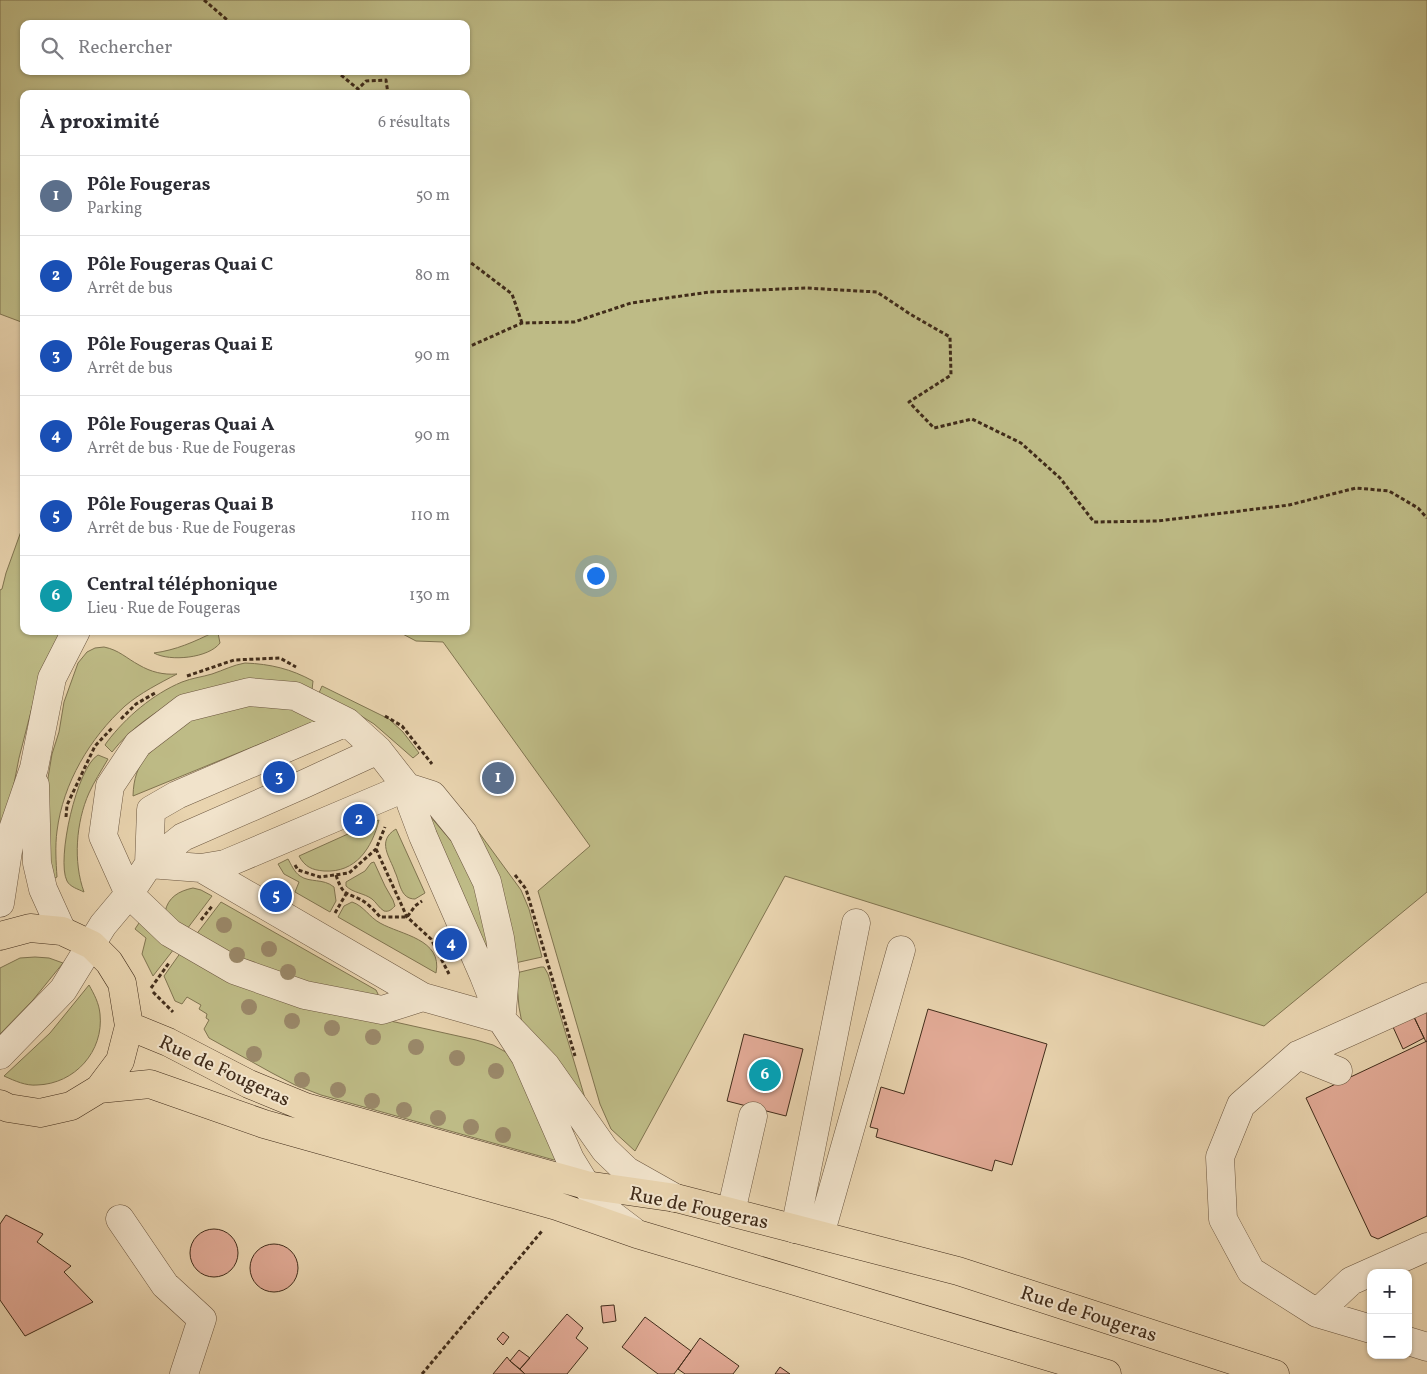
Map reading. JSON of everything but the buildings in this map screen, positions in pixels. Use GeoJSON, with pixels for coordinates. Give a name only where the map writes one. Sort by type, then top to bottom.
{"type":"FeatureCollection","features":[{"type":"Feature","properties":{"kind":"main road"},"geometry":{"type":"LineString","coordinates":[[0,936],[30,928],[62,931],[92,945],[109,962],[122,983],[129,1026],[120,1061],[99,1089],[71,1106],[40,1113],[3,1108]]}},
{"type":"Feature","properties":{"kind":"main road","name":"Rue de Fougeras"},"geometry":{"type":"LineString","coordinates":[[129,1026],[168,1042],[248,1084],[306,1107],[586,1185],[676,1198],[958,1271],[1275,1374]]}},
{"type":"Feature","properties":{"kind":"main road","name":"Rue de Fougeras"},"geometry":{"type":"LineString","coordinates":[[99,1089],[150,1084],[264,1124],[557,1206],[637,1234],[1107,1374]]}},
{"type":"Feature","properties":{"kind":"lane"},"geometry":{"type":"LineString","coordinates":[[0,903],[10,838],[34,768],[52,678],[74,635]]}},
{"type":"Feature","properties":{"kind":"lane"},"geometry":{"type":"LineString","coordinates":[[423,997],[382,1010],[305,995],[234,970],[170,933],[129,894],[103,836],[110,786],[138,744],[185,708],[249,692],[295,696],[347,722],[378,750],[407,787],[423,836],[501,1019],[525,1056],[570,1159],[586,1185],[604,1208],[637,1234]]}},
{"type":"Feature","properties":{"kind":"lane"},"geometry":{"type":"LineString","coordinates":[[149,864],[151,810],[177,795],[347,722]]}},
{"type":"Feature","properties":{"kind":"lane"},"geometry":{"type":"LineString","coordinates":[[0,1056],[63,990],[103,925],[129,894],[149,864],[183,837],[378,750]]}},
{"type":"Feature","properties":{"kind":"lane"},"geometry":{"type":"LineString","coordinates":[[34,768],[37,863],[43,889],[62,931]]}},
{"type":"Feature","properties":{"kind":"lane"},"geometry":{"type":"LineString","coordinates":[[149,864],[201,868],[225,864],[407,787],[432,795],[462,833],[487,882],[500,938],[505,973],[501,1019]]}},
{"type":"Feature","properties":{"kind":"lane"},"geometry":{"type":"LineString","coordinates":[[201,868],[423,997],[501,1019],[546,1066],[605,1150],[627,1171],[676,1198]]}},
{"type":"Feature","properties":{"kind":"lane"},"geometry":{"type":"LineString","coordinates":[[808,1232],[856,924]]}},
{"type":"Feature","properties":{"kind":"lane"},"geometry":{"type":"LineString","coordinates":[[808,1232],[901,950]]}},
{"type":"Feature","properties":{"kind":"lane"},"geometry":{"type":"LineString","coordinates":[[1367,1329],[1317,1313],[1250,1271],[1223,1219],[1220,1157],[1240,1105],[1298,1055],[1427,997]]}},
{"type":"Feature","properties":{"kind":"lane"},"geometry":{"type":"LineString","coordinates":[[1298,1055],[1338,1071]]}},
{"type":"Feature","properties":{"kind":"lane"},"geometry":{"type":"LineString","coordinates":[[731,1212],[753,1116]]}},
{"type":"Feature","properties":{"kind":"lane"},"geometry":{"type":"LineString","coordinates":[[120,1219],[165,1285],[202,1319],[184,1374]]}},
{"type":"Feature","properties":{"kind":"lane"},"geometry":{"type":"LineString","coordinates":[[1317,1313],[1351,1281],[1427,1247]]}},
{"type":"Feature","properties":{"kind":"lane"},"geometry":{"type":"LineString","coordinates":[[1412,1342],[1427,1347]]}},
{"type":"Feature","properties":{"kind":"path"},"geometry":{"type":"LineString","coordinates":[[204,0],[227,20]]}},
{"type":"Feature","properties":{"kind":"path"},"geometry":{"type":"LineString","coordinates":[[341,75],[358,89],[366,81],[386,80],[387,90]]}},
{"type":"Feature","properties":{"kind":"path"},"geometry":{"type":"LineString","coordinates":[[470,261],[512,294],[522,324]]}},
{"type":"Feature","properties":{"kind":"path"},"geometry":{"type":"LineString","coordinates":[[470,346],[522,324],[574,322],[631,303],[710,292],[806,288],[877,292],[950,337],[951,375],[909,402],[934,428],[972,419],[1021,443],[1060,478],[1094,522],[1158,521],[1289,505],[1356,488],[1388,491],[1418,508],[1427,518]]}},
{"type":"Feature","properties":{"kind":"path"},"geometry":{"type":"LineString","coordinates":[[293,862],[298,870],[320,877],[349,873],[376,849],[385,826]]}},
{"type":"Feature","properties":{"kind":"path"},"geometry":{"type":"LineString","coordinates":[[376,849],[407,917],[431,939],[450,976]]}},
{"type":"Feature","properties":{"kind":"path"},"geometry":{"type":"LineString","coordinates":[[336,875],[339,886],[346,894],[365,902],[380,917],[407,917]]}},
{"type":"Feature","properties":{"kind":"path"},"geometry":{"type":"LineString","coordinates":[[150,989],[229,884]]}},
{"type":"Feature","properties":{"kind":"path"},"geometry":{"type":"LineString","coordinates":[[330,920],[346,894]]}},
{"type":"Feature","properties":{"kind":"path"},"geometry":{"type":"LineString","coordinates":[[407,917],[415,906],[423,901]]}},
{"type":"Feature","properties":{"kind":"path"},"geometry":{"type":"LineString","coordinates":[[422,1374],[546,1227]]}},
{"type":"Feature","properties":{"kind":"shaded area"},"geometry":{"type":"Polygon","coordinates":[[[0,0],[1427,0],[1427,892],[1264,1026],[785,876],[635,1151],[611,1129],[600,1104],[538,891],[590,846],[443,642],[416,641],[405,635],[470,635],[470,90],[20,90],[20,322],[0,314],[0,0]]]}},
{"type":"Feature","properties":{"kind":"shaded area"},"geometry":{"type":"Polygon","coordinates":[[[20,534],[20,635],[60,635],[37,688],[19,758],[0,855],[0,590],[2,589],[20,534]]]}},
{"type":"Feature","properties":{"kind":"shaded area"},"geometry":{"type":"Polygon","coordinates":[[[208,635],[218,635],[220,643],[207,652],[189,657],[161,656],[154,653],[170,650],[208,635]]]}},
{"type":"Feature","properties":{"kind":"shaded area"},"geometry":{"type":"Polygon","coordinates":[[[104,647],[118,652],[148,669],[162,673],[177,674],[125,706],[100,732],[80,762],[65,796],[60,813],[56,842],[57,877],[53,879],[46,865],[47,784],[52,754],[59,732],[64,702],[78,663],[87,652],[95,648],[104,647]]]}},
{"type":"Feature","properties":{"kind":"shaded area"},"geometry":{"type":"Polygon","coordinates":[[[245,663],[272,666],[297,673],[313,681],[312,690],[180,699],[143,722],[112,752],[105,745],[131,715],[171,687],[245,663]]]}},
{"type":"Feature","properties":{"kind":"shaded area"},"geometry":{"type":"Polygon","coordinates":[[[322,686],[389,719],[403,732],[419,753],[413,758],[374,724],[347,707],[319,693],[322,686]]]}},
{"type":"Feature","properties":{"kind":"shaded area"},"geometry":{"type":"Polygon","coordinates":[[[244,705],[292,708],[316,721],[133,796],[136,774],[140,765],[158,745],[195,717],[244,705]]]}},
{"type":"Feature","properties":{"kind":"shaded area"},"geometry":{"type":"Polygon","coordinates":[[[98,755],[108,759],[89,793],[81,816],[77,842],[78,868],[84,892],[68,883],[64,870],[64,854],[70,815],[76,795],[90,763],[98,755]]]}},
{"type":"Feature","properties":{"kind":"shaded area"},"geometry":{"type":"Polygon","coordinates":[[[458,808],[461,808],[521,890],[529,909],[542,957],[515,963],[458,808]]]}},
{"type":"Feature","properties":{"kind":"shaded area"},"geometry":{"type":"Polygon","coordinates":[[[429,815],[453,843],[475,885],[493,962],[425,816],[429,815]]]}},
{"type":"Feature","properties":{"kind":"shaded area"},"geometry":{"type":"Polygon","coordinates":[[[379,820],[367,849],[361,857],[345,868],[335,871],[316,870],[306,865],[299,856],[379,820]]]}},
{"type":"Feature","properties":{"kind":"shaded area"},"geometry":{"type":"Polygon","coordinates":[[[396,829],[425,893],[415,899],[403,893],[386,849],[387,839],[396,829]]]}},
{"type":"Feature","properties":{"kind":"shaded area"},"geometry":{"type":"Polygon","coordinates":[[[288,859],[300,876],[325,882],[334,887],[336,901],[330,912],[295,892],[299,882],[284,874],[278,864],[288,859]]]}},
{"type":"Feature","properties":{"kind":"shaded area"},"geometry":{"type":"Polygon","coordinates":[[[374,862],[395,906],[389,911],[384,911],[366,895],[346,886],[346,882],[365,871],[374,862]]]}},
{"type":"Feature","properties":{"kind":"shaded area"},"geometry":{"type":"Polygon","coordinates":[[[193,888],[212,896],[184,933],[165,912],[166,907],[175,895],[193,888]]]}},
{"type":"Feature","properties":{"kind":"shaded area"},"geometry":{"type":"Polygon","coordinates":[[[221,902],[376,990],[377,997],[273,977],[192,940],[221,902]]]}},
{"type":"Feature","properties":{"kind":"shaded area"},"geometry":{"type":"Polygon","coordinates":[[[352,902],[360,906],[380,923],[427,945],[433,953],[436,962],[436,973],[338,917],[344,906],[352,902]]]}},
{"type":"Feature","properties":{"kind":"shaded area"},"geometry":{"type":"Polygon","coordinates":[[[139,923],[174,949],[153,976],[142,954],[146,938],[135,929],[139,923]]]}},
{"type":"Feature","properties":{"kind":"shaded area"},"geometry":{"type":"Polygon","coordinates":[[[181,952],[323,1006],[476,1040],[493,1045],[513,1056],[556,1159],[321,1095],[295,1085],[272,1073],[209,1038],[204,1029],[209,1020],[206,1018],[207,1014],[199,1009],[201,1005],[187,997],[182,1004],[175,1001],[164,976],[181,952]]]}},
{"type":"Feature","properties":{"kind":"shaded area"},"geometry":{"type":"Polygon","coordinates":[[[20,958],[49,958],[63,963],[33,1000],[0,1034],[0,968],[20,958]]]}},
{"type":"Feature","properties":{"kind":"shaded area"},"geometry":{"type":"Polygon","coordinates":[[[544,967],[548,974],[587,1105],[524,1034],[516,973],[544,967]]]}},
{"type":"Feature","properties":{"kind":"shaded area"},"geometry":{"type":"Polygon","coordinates":[[[89,985],[99,1006],[100,1028],[92,1052],[84,1063],[75,1072],[51,1083],[29,1085],[4,1076],[50,1033],[89,985]]]}},
{"type":"Feature","properties":{"kind":"place","name":"Pôle Fougeras Quai E"},"geometry":{"type":"Point","coordinates":[279,777]}},
{"type":"Feature","properties":{"kind":"place","name":"Pôle Fougeras"},"geometry":{"type":"Point","coordinates":[498,778]}},
{"type":"Feature","properties":{"kind":"place","name":"Pôle Fougeras Quai C"},"geometry":{"type":"Point","coordinates":[359,820]}},
{"type":"Feature","properties":{"kind":"place","name":"Pôle Fougeras Quai B"},"geometry":{"type":"Point","coordinates":[276,896]}},
{"type":"Feature","properties":{"kind":"place","name":"Pôle Fougeras Quai A"},"geometry":{"type":"Point","coordinates":[451,944]}},
{"type":"Feature","properties":{"kind":"place","name":"Central téléphonique"},"geometry":{"type":"Point","coordinates":[765,1075]}}]}
